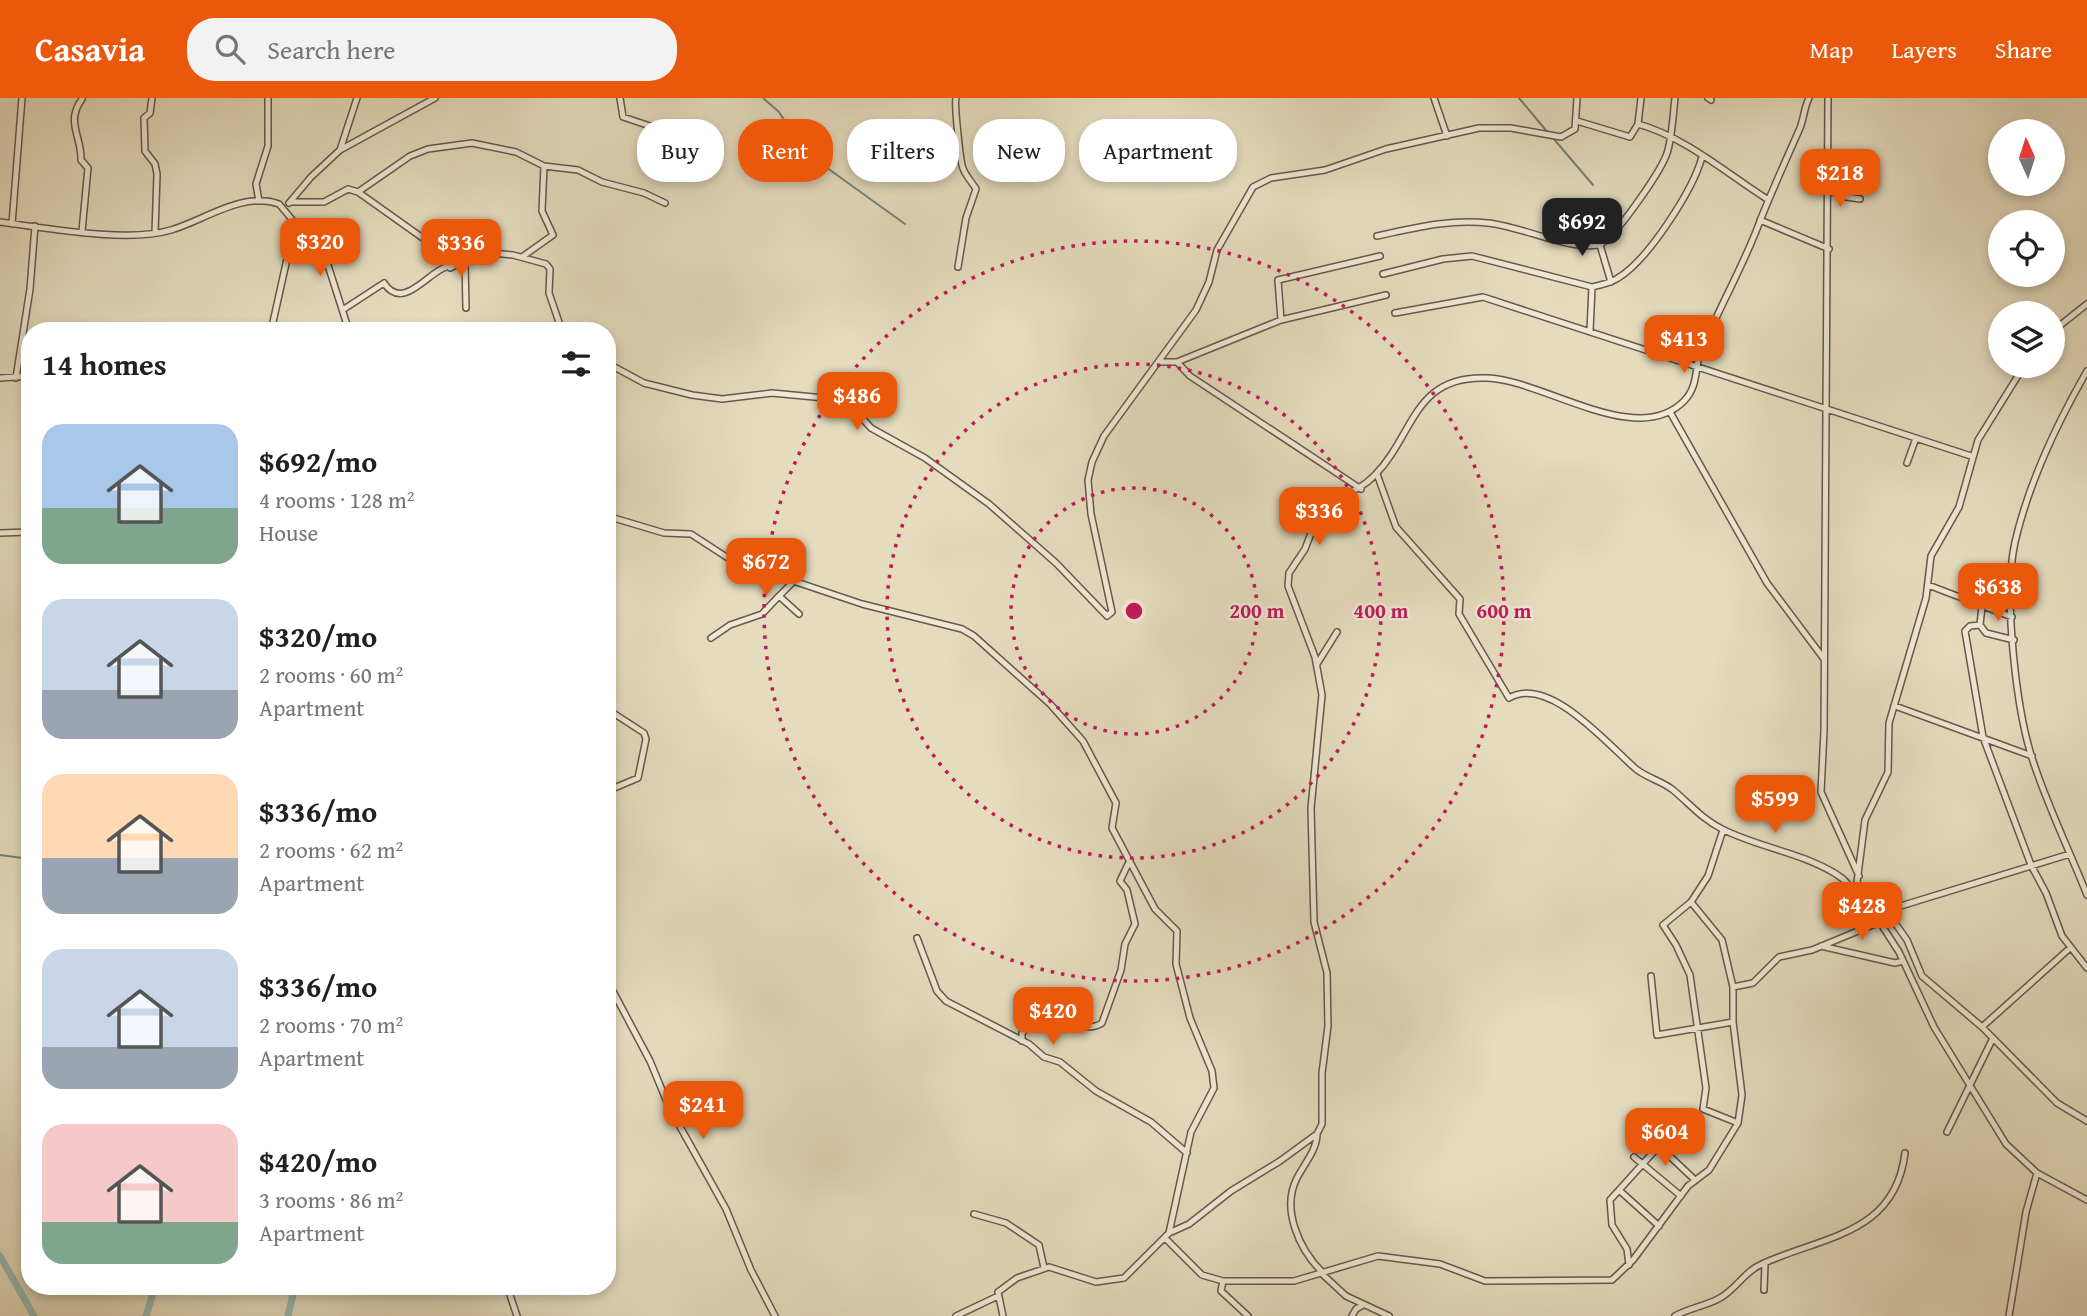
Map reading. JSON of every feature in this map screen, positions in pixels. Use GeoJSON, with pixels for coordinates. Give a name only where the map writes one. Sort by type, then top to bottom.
{"type":"FeatureCollection","features":[{"type":"Feature","properties":{"kind":"street"},"geometry":{"type":"LineString","coordinates":[[12,224],[22,98]]}},
{"type":"Feature","properties":{"kind":"street"},"geometry":{"type":"LineString","coordinates":[[152,98],[150,113],[144,118],[144,136],[145,151],[155,164],[157,174],[155,233]]}},
{"type":"Feature","properties":{"kind":"street"},"geometry":{"type":"LineString","coordinates":[[259,201],[256,184],[268,146],[268,98]]}},
{"type":"Feature","properties":{"kind":"street"},"geometry":{"type":"LineString","coordinates":[[340,150],[356,98]]}},
{"type":"Feature","properties":{"kind":"street"},"geometry":{"type":"LineString","coordinates":[[285,208],[311,177],[340,150],[435,98]]}},
{"type":"Feature","properties":{"kind":"street"},"geometry":{"type":"LineString","coordinates":[[620,98],[623,117],[637,122]]}},
{"type":"Feature","properties":{"kind":"street"},"geometry":{"type":"LineString","coordinates":[[956,98],[954,106],[961,139],[962,167],[976,189],[966,218],[958,267]]}},
{"type":"Feature","properties":{"kind":"street"},"geometry":{"type":"LineString","coordinates":[[1433,98],[1447,136]]}},
{"type":"Feature","properties":{"kind":"street"},"geometry":{"type":"LineString","coordinates":[[616,368],[644,383],[692,396],[722,399],[772,393],[846,400],[871,428],[925,458],[989,504],[1056,564],[1107,616],[1112,612],[1112,604],[1104,583],[1095,540],[1089,471],[1100,442],[1196,310],[1209,282],[1217,250],[1253,187],[1271,178],[1325,170],[1397,146],[1479,128],[1496,127],[1561,137],[1575,129],[1577,98]]}},
{"type":"Feature","properties":{"kind":"street"},"geometry":{"type":"LineString","coordinates":[[1577,121],[1630,137],[1638,124],[1641,98]]}},
{"type":"Feature","properties":{"kind":"street"},"geometry":{"type":"LineString","coordinates":[[1377,236],[1433,223],[1461,221],[1507,226],[1576,244],[1600,245],[1614,234],[1667,155],[1675,98]]}},
{"type":"Feature","properties":{"kind":"street"},"geometry":{"type":"LineString","coordinates":[[1389,1316],[1338,1290],[1321,1272],[1300,1241],[1290,1200],[1294,1184],[1311,1155],[1323,1117],[1322,1073],[1328,1026],[1327,973],[1314,922],[1311,830],[1322,704],[1317,664],[1288,586],[1289,573],[1305,549],[1321,508],[1361,489],[1377,474],[1413,413],[1429,395],[1453,382],[1489,378],[1509,381],[1611,414],[1640,419],[1670,412],[1690,395],[1699,352],[1760,220],[1766,199],[1801,126],[1810,98]]}},
{"type":"Feature","properties":{"kind":"street"},"geometry":{"type":"LineString","coordinates":[[1828,98],[1829,249],[1821,792],[1859,876]]}},
{"type":"Feature","properties":{"kind":"street"},"geometry":{"type":"LineString","coordinates":[[82,99],[75,107],[74,135],[81,149],[81,160],[88,168],[82,231]]}},
{"type":"Feature","properties":{"kind":"street"},"geometry":{"type":"LineString","coordinates":[[1638,124],[1668,135],[1766,199]]}},
{"type":"Feature","properties":{"kind":"street"},"geometry":{"type":"LineString","coordinates":[[358,192],[410,156],[458,144],[489,145],[516,152],[544,166],[578,170],[616,187],[644,193],[665,203]]}},
{"type":"Feature","properties":{"kind":"street"},"geometry":{"type":"LineString","coordinates":[[1383,274],[1443,259],[1472,256],[1592,287],[1611,282],[1626,272],[1670,219],[1696,178],[1702,157]]}},
{"type":"Feature","properties":{"kind":"street"},"geometry":{"type":"LineString","coordinates":[[522,257],[553,234],[542,211],[544,166]]}},
{"type":"Feature","properties":{"kind":"street"},"geometry":{"type":"LineString","coordinates":[[290,202],[324,202],[348,189],[358,192],[434,246],[446,267]]}},
{"type":"Feature","properties":{"kind":"street"},"geometry":{"type":"LineString","coordinates":[[1829,189],[1840,195],[1860,199]]}},
{"type":"Feature","properties":{"kind":"street"},"geometry":{"type":"LineString","coordinates":[[0,222],[82,231],[155,233],[172,230],[221,209],[271,201],[285,208],[325,256],[347,322]]}},
{"type":"Feature","properties":{"kind":"street"},"geometry":{"type":"LineString","coordinates":[[1760,220],[1829,249]]}},
{"type":"Feature","properties":{"kind":"street"},"geometry":{"type":"LineString","coordinates":[[273,322],[295,223]]}},
{"type":"Feature","properties":{"kind":"street"},"geometry":{"type":"LineString","coordinates":[[25,322],[34,226]]}},
{"type":"Feature","properties":{"kind":"street"},"geometry":{"type":"LineString","coordinates":[[1600,245],[1611,282]]}},
{"type":"Feature","properties":{"kind":"street"},"geometry":{"type":"LineString","coordinates":[[344,309],[384,283],[393,291],[409,293],[423,285],[430,274],[446,267],[453,268],[485,254],[522,257],[548,265],[549,293],[559,322]]}},
{"type":"Feature","properties":{"kind":"street"},"geometry":{"type":"LineString","coordinates":[[1281,320],[1278,280],[1380,256]]}},
{"type":"Feature","properties":{"kind":"street"},"geometry":{"type":"LineString","coordinates":[[465,262],[466,308]]}},
{"type":"Feature","properties":{"kind":"street"},"geometry":{"type":"LineString","coordinates":[[1590,331],[1592,287]]}},
{"type":"Feature","properties":{"kind":"street"},"geometry":{"type":"LineString","coordinates":[[1160,362],[1177,362],[1281,320],[1386,295]]}},
{"type":"Feature","properties":{"kind":"street"},"geometry":{"type":"LineString","coordinates":[[1395,313],[1449,300],[1483,296],[1971,456]]}},
{"type":"Feature","properties":{"kind":"street"},"geometry":{"type":"LineString","coordinates":[[2065,321],[2087,304]]}},
{"type":"Feature","properties":{"kind":"street"},"geometry":{"type":"LineString","coordinates":[[16,378],[21,346]]}},
{"type":"Feature","properties":{"kind":"street"},"geometry":{"type":"LineString","coordinates":[[1177,362],[1190,376],[1361,489]]}},
{"type":"Feature","properties":{"kind":"street"},"geometry":{"type":"LineString","coordinates":[[2087,371],[2065,410],[2031,488],[2015,544],[2012,617],[2020,702],[2032,757],[2087,895]]}},
{"type":"Feature","properties":{"kind":"street"},"geometry":{"type":"LineString","coordinates":[[0,378],[21,377]]}},
{"type":"Feature","properties":{"kind":"street"},"geometry":{"type":"LineString","coordinates":[[1855,893],[1865,820],[1888,772],[1889,723],[1928,585],[1933,549],[1959,507],[1971,456],[1987,422],[2016,378]]}},
{"type":"Feature","properties":{"kind":"street"},"geometry":{"type":"LineString","coordinates":[[1670,412],[1767,583],[1824,659]]}},
{"type":"Feature","properties":{"kind":"street"},"geometry":{"type":"LineString","coordinates":[[1907,463],[1916,438]]}},
{"type":"Feature","properties":{"kind":"street"},"geometry":{"type":"LineString","coordinates":[[1377,474],[1396,527],[1460,598],[1459,614],[1509,698],[1532,693],[1573,713],[1636,768],[1671,788],[1699,816],[1723,830],[1763,846],[1804,857],[1850,884],[1861,904],[1871,911],[1885,913],[2070,854]]}},
{"type":"Feature","properties":{"kind":"street"},"geometry":{"type":"LineString","coordinates":[[616,519],[664,533],[691,534],[731,560],[862,604],[962,629],[974,636],[1050,704],[1083,741],[1116,803],[1112,828],[1155,909],[1177,931],[1176,964],[1190,1018],[1214,1081],[1214,1088],[1191,1132],[1167,1236]]}},
{"type":"Feature","properties":{"kind":"street"},"geometry":{"type":"LineString","coordinates":[[0,533],[21,532]]}},
{"type":"Feature","properties":{"kind":"street"},"geometry":{"type":"LineString","coordinates":[[711,638],[730,625],[762,614],[794,581]]}},
{"type":"Feature","properties":{"kind":"street"},"geometry":{"type":"LineString","coordinates":[[1928,585],[2012,617]]}},
{"type":"Feature","properties":{"kind":"street"},"geometry":{"type":"LineString","coordinates":[[779,596],[799,614]]}},
{"type":"Feature","properties":{"kind":"street"},"geometry":{"type":"LineString","coordinates":[[1982,606],[1980,625],[1986,633],[2014,640]]}},
{"type":"Feature","properties":{"kind":"street"},"geometry":{"type":"LineString","coordinates":[[1980,625],[1970,626],[1965,631],[1983,737],[2031,866],[2070,948],[2087,968]]}},
{"type":"Feature","properties":{"kind":"street"},"geometry":{"type":"LineString","coordinates":[[1317,664],[1337,632]]}},
{"type":"Feature","properties":{"kind":"street"},"geometry":{"type":"LineString","coordinates":[[1895,706],[2032,757]]}},
{"type":"Feature","properties":{"kind":"street"},"geometry":{"type":"LineString","coordinates":[[616,715],[644,733],[646,739],[638,778],[616,787]]}},
{"type":"Feature","properties":{"kind":"street"},"geometry":{"type":"LineString","coordinates":[[1723,830],[1708,876],[1691,902],[1663,925],[1690,975],[1695,1027],[1706,1088],[1703,1109],[1738,1124]]}},
{"type":"Feature","properties":{"kind":"street"},"geometry":{"type":"LineString","coordinates":[[1022,1041],[1022,1034],[1035,1022],[1076,1024],[1089,1028],[1102,1023],[1121,970],[1125,944],[1135,924],[1127,890],[1120,881],[1130,860]]}},
{"type":"Feature","properties":{"kind":"street"},"geometry":{"type":"LineString","coordinates":[[1167,1236],[1202,1275],[1223,1281],[1294,1281],[1378,1256],[1440,1264],[1485,1282],[1612,1280],[1629,1265],[1695,1180],[1709,1170],[1738,1124],[1742,1095],[1733,987],[1722,940],[1691,902]]}},
{"type":"Feature","properties":{"kind":"street"},"geometry":{"type":"LineString","coordinates":[[1733,987],[1754,983],[1779,957],[1821,946],[1879,921],[1885,913]]}},
{"type":"Feature","properties":{"kind":"street"},"geometry":{"type":"LineString","coordinates":[[1885,913],[1907,940],[1922,976],[1982,1027],[2057,1103],[2087,1121]]}},
{"type":"Feature","properties":{"kind":"street"},"geometry":{"type":"LineString","coordinates":[[1879,921],[1903,961],[1930,1021],[2006,1144],[2037,1173],[2087,1200]]}},
{"type":"Feature","properties":{"kind":"street"},"geometry":{"type":"LineString","coordinates":[[917,938],[937,991],[946,1001],[1022,1041],[1040,1055],[1068,1067],[1096,1091],[1151,1122],[1186,1153]]}},
{"type":"Feature","properties":{"kind":"street"},"geometry":{"type":"LineString","coordinates":[[1821,946],[1886,961],[1903,961]]}},
{"type":"Feature","properties":{"kind":"street"},"geometry":{"type":"LineString","coordinates":[[1982,1027],[2070,948]]}},
{"type":"Feature","properties":{"kind":"street"},"geometry":{"type":"LineString","coordinates":[[1651,976],[1657,1035],[1734,1022]]}},
{"type":"Feature","properties":{"kind":"street"},"geometry":{"type":"LineString","coordinates":[[616,997],[650,1061],[669,1107],[726,1209],[751,1270],[775,1316]]}},
{"type":"Feature","properties":{"kind":"street"},"geometry":{"type":"LineString","coordinates":[[1947,1132],[1993,1038]]}},
{"type":"Feature","properties":{"kind":"street"},"geometry":{"type":"LineString","coordinates":[[1643,1132],[1695,1180]]}},
{"type":"Feature","properties":{"kind":"street"},"geometry":{"type":"LineString","coordinates":[[956,1316],[998,1296],[1010,1282],[1044,1268],[1062,1269],[1096,1282],[1115,1280],[1131,1273],[1167,1236],[1189,1224],[1231,1191],[1254,1179],[1317,1134]]}},
{"type":"Feature","properties":{"kind":"street"},"geometry":{"type":"LineString","coordinates":[[1629,1265],[1627,1249],[1612,1225],[1610,1200],[1659,1146]]}},
{"type":"Feature","properties":{"kind":"street"},"geometry":{"type":"LineString","coordinates":[[1675,1316],[1719,1298],[1750,1271],[1765,1263],[1837,1238],[1885,1206],[1897,1189],[1905,1153]]}},
{"type":"Feature","properties":{"kind":"street"},"geometry":{"type":"LineString","coordinates":[[1634,1157],[1681,1196]]}},
{"type":"Feature","properties":{"kind":"street"},"geometry":{"type":"LineString","coordinates":[[2009,1316],[2026,1212],[2037,1173]]}},
{"type":"Feature","properties":{"kind":"street"},"geometry":{"type":"LineString","coordinates":[[1619,1190],[1659,1226]]}},
{"type":"Feature","properties":{"kind":"street"},"geometry":{"type":"LineString","coordinates":[[974,1214],[1006,1223],[1039,1245],[1044,1268]]}},
{"type":"Feature","properties":{"kind":"street"},"geometry":{"type":"LineString","coordinates":[[1764,1290],[1765,1263]]}},
{"type":"Feature","properties":{"kind":"street"},"geometry":{"type":"LineString","coordinates":[[1223,1281],[1221,1291],[1227,1300],[1248,1316]]}},
{"type":"Feature","properties":{"kind":"street"},"geometry":{"type":"LineString","coordinates":[[509,1295],[517,1316]]}},
{"type":"Feature","properties":{"kind":"street"},"geometry":{"type":"LineString","coordinates":[[998,1296],[1003,1316]]}},
{"type":"Feature","properties":{"kind":"street"},"geometry":{"type":"LineString","coordinates":[[1352,1316],[1356,1309],[1363,1305]]}},
{"type":"Feature","properties":{"kind":"waterway"},"geometry":{"type":"LineString","coordinates":[[763,98],[779,112],[805,152],[905,224]]}},
{"type":"Feature","properties":{"kind":"waterway"},"geometry":{"type":"LineString","coordinates":[[1519,98],[1549,134]]}},
{"type":"Feature","properties":{"kind":"waterway"},"geometry":{"type":"LineString","coordinates":[[1553,138],[1593,185]]}},
{"type":"Feature","properties":{"kind":"waterway"},"geometry":{"type":"LineString","coordinates":[[0,855],[21,858]]}},
{"type":"Feature","properties":{"kind":"waterway"},"geometry":{"type":"LineString","coordinates":[[0,1256],[21,1293]]}},
{"type":"Feature","properties":{"kind":"waterway"},"geometry":{"type":"LineString","coordinates":[[22,1295],[34,1316]]}},
{"type":"Feature","properties":{"kind":"waterway"},"geometry":{"type":"LineString","coordinates":[[146,1316],[152,1295]]}},
{"type":"Feature","properties":{"kind":"waterway"},"geometry":{"type":"LineString","coordinates":[[288,1316],[293,1295]]}}]}
